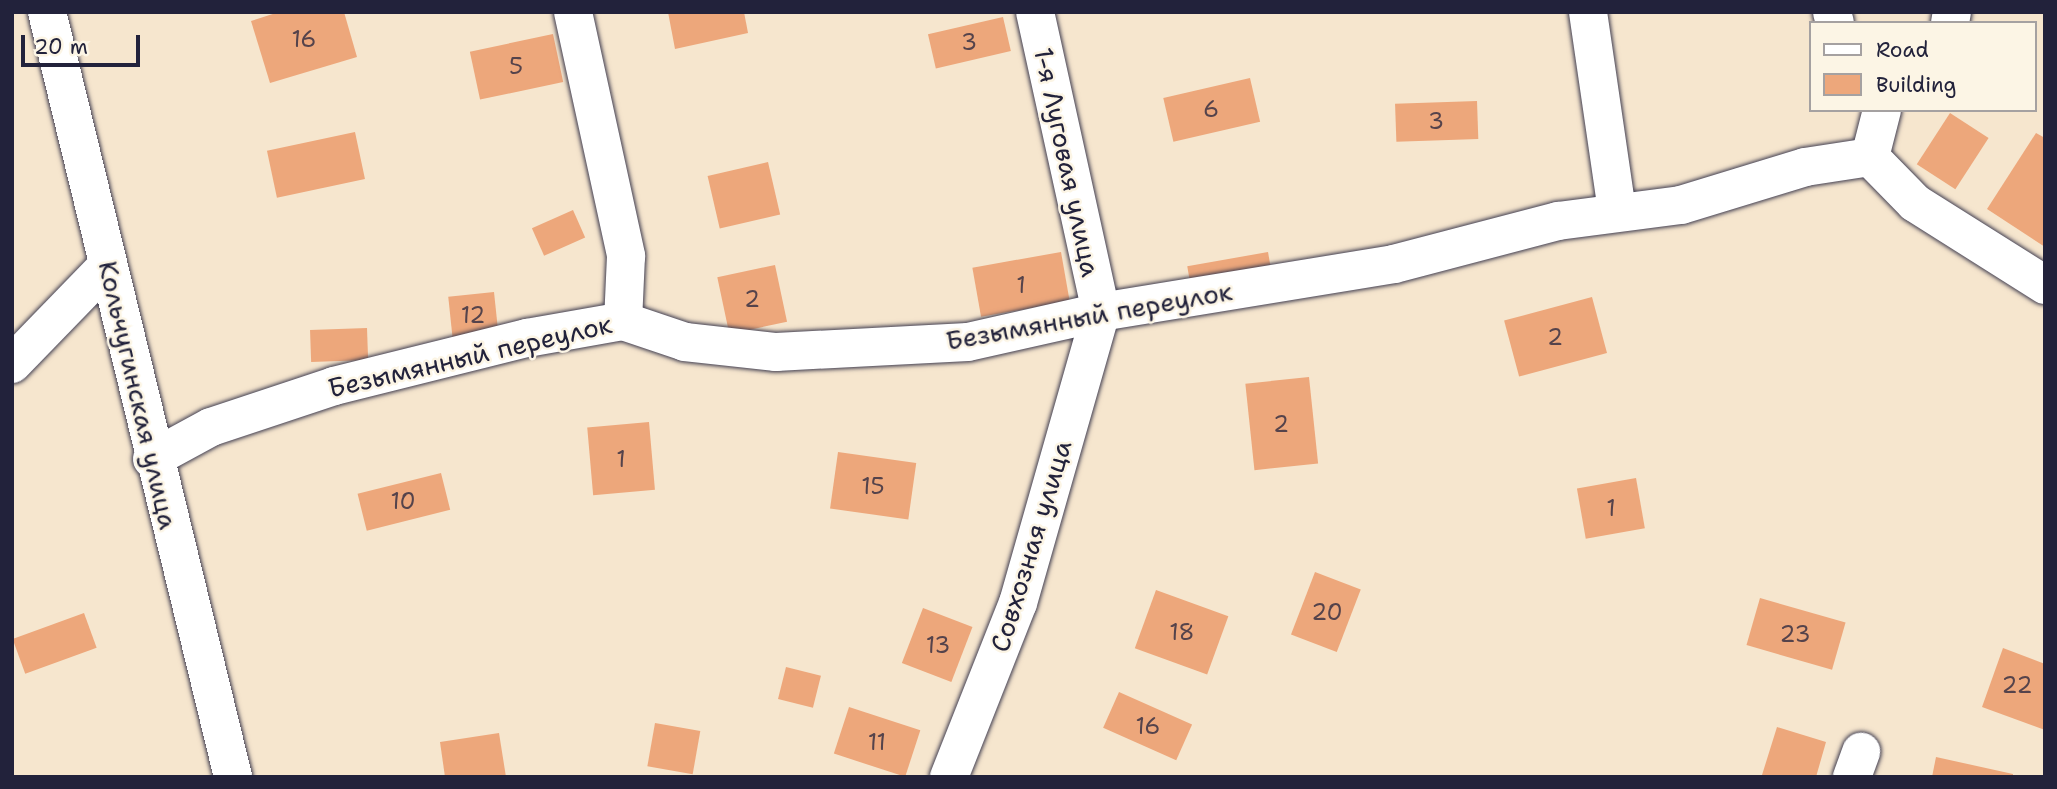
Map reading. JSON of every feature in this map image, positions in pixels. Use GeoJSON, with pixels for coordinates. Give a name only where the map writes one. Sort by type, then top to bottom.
{"type":"FeatureCollection","features":[{"type":"Feature","properties":{"kind":"street","name":"Кольчугинская улица"},"geometry":{"type":"LineString","coordinates":[[47,12],[152,459],[233,777]]}},
{"type":"Feature","properties":{"kind":"street"},"geometry":{"type":"LineString","coordinates":[[573,12],[626,256],[623,321]]}},
{"type":"Feature","properties":{"kind":"street","name":"1-я Луговая улица"},"geometry":{"type":"LineString","coordinates":[[1035,12],[1101,312]]}},
{"type":"Feature","properties":{"kind":"street"},"geometry":{"type":"LineString","coordinates":[[1588,12],[1617,212]]}},
{"type":"Feature","properties":{"kind":"street"},"geometry":{"type":"LineString","coordinates":[[1874,126],[1915,203],[2045,285]]}},
{"type":"Feature","properties":{"kind":"street","name":"Безымянный переулок"},"geometry":{"type":"LineString","coordinates":[[152,459],[211,427],[334,386],[527,338],[623,321],[685,342],[776,352],[968,342],[1101,312],[1394,264],[1558,221],[1681,205],[1805,167],[1874,126]]}},
{"type":"Feature","properties":{"kind":"street"},"geometry":{"type":"LineString","coordinates":[[12,364],[107,266]]}},
{"type":"Feature","properties":{"kind":"street","name":"Совхозная улица"},"geometry":{"type":"LineString","coordinates":[[949,777],[1018,603],[1101,312]]}},
{"type":"Feature","properties":{"kind":"building"},"geometry":{"type":"Polygon","coordinates":[[[279,12],[344,12],[357,57],[270,83],[251,21],[279,12]]]}},
{"type":"Feature","properties":{"kind":"building"},"geometry":{"type":"Polygon","coordinates":[[[668,12],[744,12],[748,33],[675,49],[668,12]]]}},
{"type":"Feature","properties":{"kind":"building"},"geometry":{"type":"Polygon","coordinates":[[[1003,17],[1011,51],[936,68],[928,34],[1003,17]]]}},
{"type":"Feature","properties":{"kind":"building"},"geometry":{"type":"Polygon","coordinates":[[[553,34],[563,82],[480,100],[470,52],[553,34]]]}},
{"type":"Feature","properties":{"kind":"building"},"geometry":{"type":"Polygon","coordinates":[[[1250,78],[1260,122],[1173,142],[1163,98],[1250,78]]]}},
{"type":"Feature","properties":{"kind":"building"},"geometry":{"type":"Polygon","coordinates":[[[1477,101],[1478,139],[1396,142],[1395,104],[1477,101]]]}},
{"type":"Feature","properties":{"kind":"building"},"geometry":{"type":"Polygon","coordinates":[[[1950,113],[1989,138],[1955,189],[1917,164],[1950,113]]]}},
{"type":"Feature","properties":{"kind":"building"},"geometry":{"type":"Polygon","coordinates":[[[355,132],[365,179],[277,198],[267,151],[355,132]]]}},
{"type":"Feature","properties":{"kind":"building"},"geometry":{"type":"Polygon","coordinates":[[[2036,133],[2045,138],[2045,247],[1987,209],[2036,133]]]}},
{"type":"Feature","properties":{"kind":"building"},"geometry":{"type":"Polygon","coordinates":[[[768,162],[780,215],[720,229],[708,176],[768,162]]]}},
{"type":"Feature","properties":{"kind":"building"},"geometry":{"type":"Polygon","coordinates":[[[573,210],[585,237],[544,256],[532,228],[573,210]]]}},
{"type":"Feature","properties":{"kind":"building"},"geometry":{"type":"Polygon","coordinates":[[[1061,252],[1070,301],[981,317],[972,268],[1061,252]]]}},
{"type":"Feature","properties":{"kind":"building"},"geometry":{"type":"Polygon","coordinates":[[[1268,252],[1272,274],[1191,288],[1187,266],[1268,252]]]}},
{"type":"Feature","properties":{"kind":"building"},"geometry":{"type":"Polygon","coordinates":[[[775,265],[787,322],[729,334],[717,277],[775,265]]]}},
{"type":"Feature","properties":{"kind":"building"},"geometry":{"type":"Polygon","coordinates":[[[494,292],[498,333],[453,338],[448,297],[494,292]]]}},
{"type":"Feature","properties":{"kind":"building"},"geometry":{"type":"Polygon","coordinates":[[[1592,297],[1607,353],[1519,377],[1504,321],[1592,297]]]}},
{"type":"Feature","properties":{"kind":"building"},"geometry":{"type":"Polygon","coordinates":[[[367,328],[368,360],[311,362],[310,330],[367,328]]]}},
{"type":"Feature","properties":{"kind":"building"},"geometry":{"type":"Polygon","coordinates":[[[1309,377],[1318,464],[1254,470],[1245,384],[1309,377]]]}},
{"type":"Feature","properties":{"kind":"building"},"geometry":{"type":"Polygon","coordinates":[[[649,422],[655,490],[593,495],[587,427],[649,422]]]}},
{"type":"Feature","properties":{"kind":"building"},"geometry":{"type":"Polygon","coordinates":[[[838,452],[916,463],[908,519],[830,508],[838,452]]]}},
{"type":"Feature","properties":{"kind":"building"},"geometry":{"type":"Polygon","coordinates":[[[441,473],[450,510],[367,531],[358,494],[441,473]]]}},
{"type":"Feature","properties":{"kind":"building"},"geometry":{"type":"Polygon","coordinates":[[[1636,478],[1645,528],[1586,539],[1577,488],[1636,478]]]}},
{"type":"Feature","properties":{"kind":"building"},"geometry":{"type":"Polygon","coordinates":[[[1315,572],[1361,590],[1337,652],[1291,635],[1315,572]]]}},
{"type":"Feature","properties":{"kind":"building"},"geometry":{"type":"Polygon","coordinates":[[[1156,590],[1228,616],[1207,675],[1135,648],[1156,590]]]}},
{"type":"Feature","properties":{"kind":"building"},"geometry":{"type":"Polygon","coordinates":[[[1760,598],[1846,623],[1832,670],[1746,645],[1760,598]]]}},
{"type":"Feature","properties":{"kind":"building"},"geometry":{"type":"Polygon","coordinates":[[[923,608],[972,627],[951,682],[902,663],[923,608]]]}},
{"type":"Feature","properties":{"kind":"building"},"geometry":{"type":"Polygon","coordinates":[[[84,613],[97,648],[25,674],[13,639],[84,613]]]}},
{"type":"Feature","properties":{"kind":"building"},"geometry":{"type":"Polygon","coordinates":[[[2003,648],[2045,664],[2045,730],[1982,707],[2003,648]]]}},
{"type":"Feature","properties":{"kind":"building"},"geometry":{"type":"Polygon","coordinates":[[[786,667],[821,676],[813,708],[778,699],[786,667]]]}},
{"type":"Feature","properties":{"kind":"building"},"geometry":{"type":"Polygon","coordinates":[[[1119,692],[1192,725],[1176,760],[1103,728],[1119,692]]]}},
{"type":"Feature","properties":{"kind":"building"},"geometry":{"type":"Polygon","coordinates":[[[849,707],[920,730],[905,777],[834,754],[849,707]]]}},
{"type":"Feature","properties":{"kind":"building"},"geometry":{"type":"Polygon","coordinates":[[[655,723],[700,731],[693,774],[647,766],[655,723]]]}},
{"type":"Feature","properties":{"kind":"building"},"geometry":{"type":"Polygon","coordinates":[[[1777,727],[1826,742],[1816,777],[1762,775],[1777,727]]]}},
{"type":"Feature","properties":{"kind":"building"},"geometry":{"type":"Polygon","coordinates":[[[499,733],[506,777],[445,777],[440,742],[499,733]]]}},
{"type":"Feature","properties":{"kind":"building"},"geometry":{"type":"Polygon","coordinates":[[[1936,757],[2013,774],[2013,777],[1932,777],[1936,757]]]}}]}
